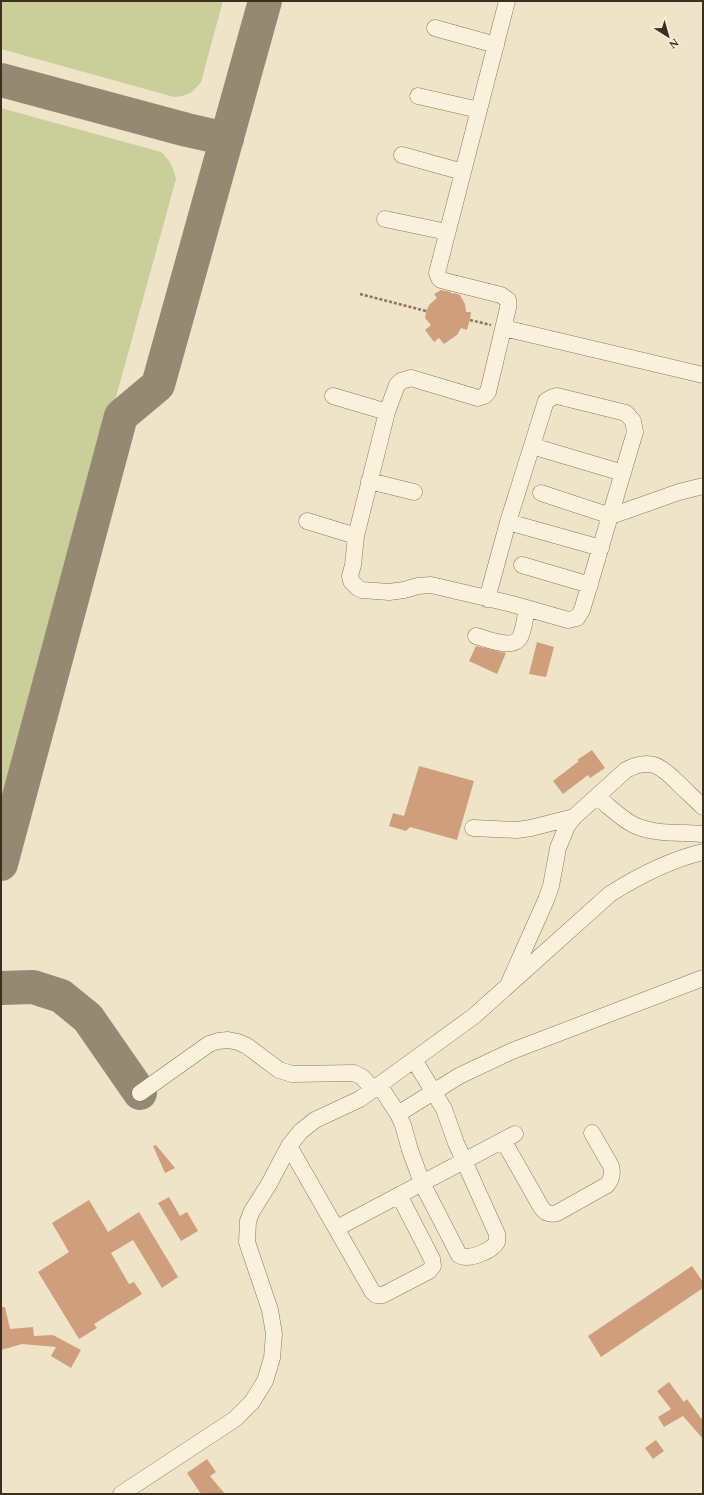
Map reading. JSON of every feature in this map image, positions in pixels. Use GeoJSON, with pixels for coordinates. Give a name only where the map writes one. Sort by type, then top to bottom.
{"type":"FeatureCollection","features":[{"type":"Feature","properties":{"kind":"lane"},"geometry":{"type":"LineString","coordinates":[[487,599],[508,522],[546,401],[557,396],[626,413],[633,421],[635,432],[590,585],[582,610],[577,618],[568,620],[527,608],[487,599],[431,586],[418,586],[389,592],[362,590],[351,581],[350,576],[353,565],[356,536],[387,412],[397,385],[406,379],[411,378],[478,398],[484,396],[488,392],[509,304],[505,297],[439,278],[437,270],[507,1]]}},
{"type":"Feature","properties":{"kind":"lane"},"geometry":{"type":"LineString","coordinates":[[435,28],[496,45]]}},
{"type":"Feature","properties":{"kind":"lane"},"geometry":{"type":"LineString","coordinates":[[418,96],[479,110]]}},
{"type":"Feature","properties":{"kind":"lane"},"geometry":{"type":"LineString","coordinates":[[402,155],[463,172]]}},
{"type":"Feature","properties":{"kind":"lane"},"geometry":{"type":"LineString","coordinates":[[385,219],[447,232]]}},
{"type":"Feature","properties":{"kind":"lane"},"geometry":{"type":"LineString","coordinates":[[504,328],[703,375]]}},
{"type":"Feature","properties":{"kind":"lane"},"geometry":{"type":"LineString","coordinates":[[333,396],[387,412]]}},
{"type":"Feature","properties":{"kind":"lane"},"geometry":{"type":"LineString","coordinates":[[532,446],[623,473]]}},
{"type":"Feature","properties":{"kind":"lane"},"geometry":{"type":"LineString","coordinates":[[369,481],[414,492]]}},
{"type":"Feature","properties":{"kind":"lane"},"geometry":{"type":"LineString","coordinates":[[541,493],[611,516],[679,492],[703,486]]}},
{"type":"Feature","properties":{"kind":"lane"},"geometry":{"type":"LineString","coordinates":[[307,521],[356,536]]}},
{"type":"Feature","properties":{"kind":"lane"},"geometry":{"type":"LineString","coordinates":[[508,522],[601,548]]}},
{"type":"Feature","properties":{"kind":"lane"},"geometry":{"type":"LineString","coordinates":[[522,565],[590,585]]}},
{"type":"Feature","properties":{"kind":"lane"},"geometry":{"type":"LineString","coordinates":[[476,636],[508,644],[516,642],[520,636],[527,608]]}},
{"type":"Feature","properties":{"kind":"lane"},"geometry":{"type":"LineString","coordinates":[[506,989],[546,900],[551,886],[558,848],[562,836],[574,817],[626,770],[635,765],[645,763],[655,765],[664,770],[703,807]]}},
{"type":"Feature","properties":{"kind":"lane"},"geometry":{"type":"LineString","coordinates":[[597,796],[634,825],[655,831],[703,834]]}},
{"type":"Feature","properties":{"kind":"lane"},"geometry":{"type":"LineString","coordinates":[[473,828],[517,830],[574,817]]}},
{"type":"Feature","properties":{"kind":"lane"},"geometry":{"type":"LineString","coordinates":[[121,1494],[235,1419],[252,1402],[264,1381],[272,1358],[274,1334],[270,1310],[247,1242],[248,1221],[252,1211],[290,1146],[301,1131],[315,1120],[360,1098],[474,1016],[506,989],[610,894],[657,866],[683,856],[703,852]]}},
{"type":"Feature","properties":{"kind":"lane"},"geometry":{"type":"LineString","coordinates":[[398,1114],[459,1076],[512,1051],[703,978]]}},
{"type":"Feature","properties":{"kind":"lane"},"geometry":{"type":"LineString","coordinates":[[140,1093],[209,1044],[228,1040],[247,1046],[285,1073],[354,1073],[362,1077],[376,1087],[398,1114],[422,1183],[459,1255],[470,1258],[492,1248],[497,1242],[497,1234],[456,1143],[448,1117],[414,1060]]}},
{"type":"Feature","properties":{"kind":"lane"},"geometry":{"type":"LineString","coordinates":[[337,1228],[509,1137],[541,1207],[548,1213],[557,1213],[610,1182],[613,1171],[592,1133]]}},
{"type":"Feature","properties":{"kind":"lane"},"geometry":{"type":"LineString","coordinates":[[290,1146],[374,1294],[376,1295],[383,1295],[429,1271],[433,1266],[432,1259],[399,1195]]}},
{"type":"Feature","properties":{"kind":"path"},"geometry":{"type":"LineString","coordinates":[[360,294],[426,311]]}},
{"type":"Feature","properties":{"kind":"path"},"geometry":{"type":"LineString","coordinates":[[470,320],[504,328]]}},
{"type":"Feature","properties":{"kind":"green space"},"geometry":{"type":"Polygon","coordinates":[[[1,1],[223,1],[201,82],[190,93],[183,96],[174,97],[1,49],[1,1]]]}},
{"type":"Feature","properties":{"kind":"green space"},"geometry":{"type":"Polygon","coordinates":[[[1,108],[161,152],[171,164],[176,179],[113,408],[115,411],[76,562],[1,831],[1,108]]]}},
{"type":"Feature","properties":{"kind":"building"},"geometry":{"type":"Polygon","coordinates":[[[441,290],[460,295],[465,304],[466,312],[471,312],[467,330],[461,328],[457,335],[444,344],[439,338],[434,342],[425,330],[431,325],[425,318],[426,311],[430,304],[437,298],[434,294],[441,290]]]}},
{"type":"Feature","properties":{"kind":"building"},"geometry":{"type":"Polygon","coordinates":[[[537,642],[554,647],[546,677],[529,674],[537,642]]]}},
{"type":"Feature","properties":{"kind":"building"},"geometry":{"type":"Polygon","coordinates":[[[476,646],[506,653],[497,674],[469,661],[476,646]]]}},
{"type":"Feature","properties":{"kind":"building"},"geometry":{"type":"Polygon","coordinates":[[[592,750],[605,768],[590,778],[588,775],[563,794],[553,781],[579,761],[577,760],[592,750]]]}},
{"type":"Feature","properties":{"kind":"building"},"geometry":{"type":"Polygon","coordinates":[[[419,766],[474,781],[457,840],[410,827],[406,831],[389,826],[393,813],[404,816],[419,766]]]}},
{"type":"Feature","properties":{"kind":"building"},"geometry":{"type":"Polygon","coordinates":[[[156,1145],[175,1168],[165,1173],[153,1146],[156,1145]]]}},
{"type":"Feature","properties":{"kind":"building"},"geometry":{"type":"Polygon","coordinates":[[[169,1197],[180,1216],[187,1212],[198,1231],[181,1241],[158,1203],[169,1197]]]}},
{"type":"Feature","properties":{"kind":"building"},"geometry":{"type":"Polygon","coordinates":[[[89,1200],[108,1232],[139,1212],[178,1277],[162,1288],[133,1240],[111,1253],[129,1284],[134,1282],[142,1294],[94,1324],[97,1328],[79,1339],[38,1272],[69,1252],[52,1223],[89,1200]]]}},
{"type":"Feature","properties":{"kind":"building"},"geometry":{"type":"Polygon","coordinates":[[[692,1266],[703,1282],[703,1288],[601,1357],[588,1336],[692,1266]]]}},
{"type":"Feature","properties":{"kind":"building"},"geometry":{"type":"Polygon","coordinates":[[[1,1307],[5,1307],[10,1329],[33,1327],[34,1336],[53,1335],[81,1350],[71,1368],[51,1356],[56,1347],[22,1344],[1,1350],[1,1307]]]}},
{"type":"Feature","properties":{"kind":"building"},"geometry":{"type":"Polygon","coordinates":[[[669,1382],[684,1402],[687,1399],[703,1421],[703,1439],[683,1416],[664,1427],[658,1417],[671,1409],[657,1391],[669,1382]]]}},
{"type":"Feature","properties":{"kind":"building"},"geometry":{"type":"Polygon","coordinates":[[[656,1440],[664,1451],[653,1459],[645,1448],[656,1440]]]}},
{"type":"Feature","properties":{"kind":"building"},"geometry":{"type":"Polygon","coordinates":[[[207,1459],[216,1472],[210,1476],[225,1494],[201,1494],[187,1473],[207,1459]]]}},
{"type":"Feature","properties":{"kind":"taxiway"},"geometry":{"type":"LineString","coordinates":[[1,864],[121,416],[158,385],[265,1]]}},
{"type":"Feature","properties":{"kind":"taxiway"},"geometry":{"type":"LineString","coordinates":[[1,80],[187,130],[227,139]]}},
{"type":"Feature","properties":{"kind":"taxiway"},"geometry":{"type":"LineString","coordinates":[[1,988],[33,987],[61,996],[88,1018],[140,1093]]}}]}
